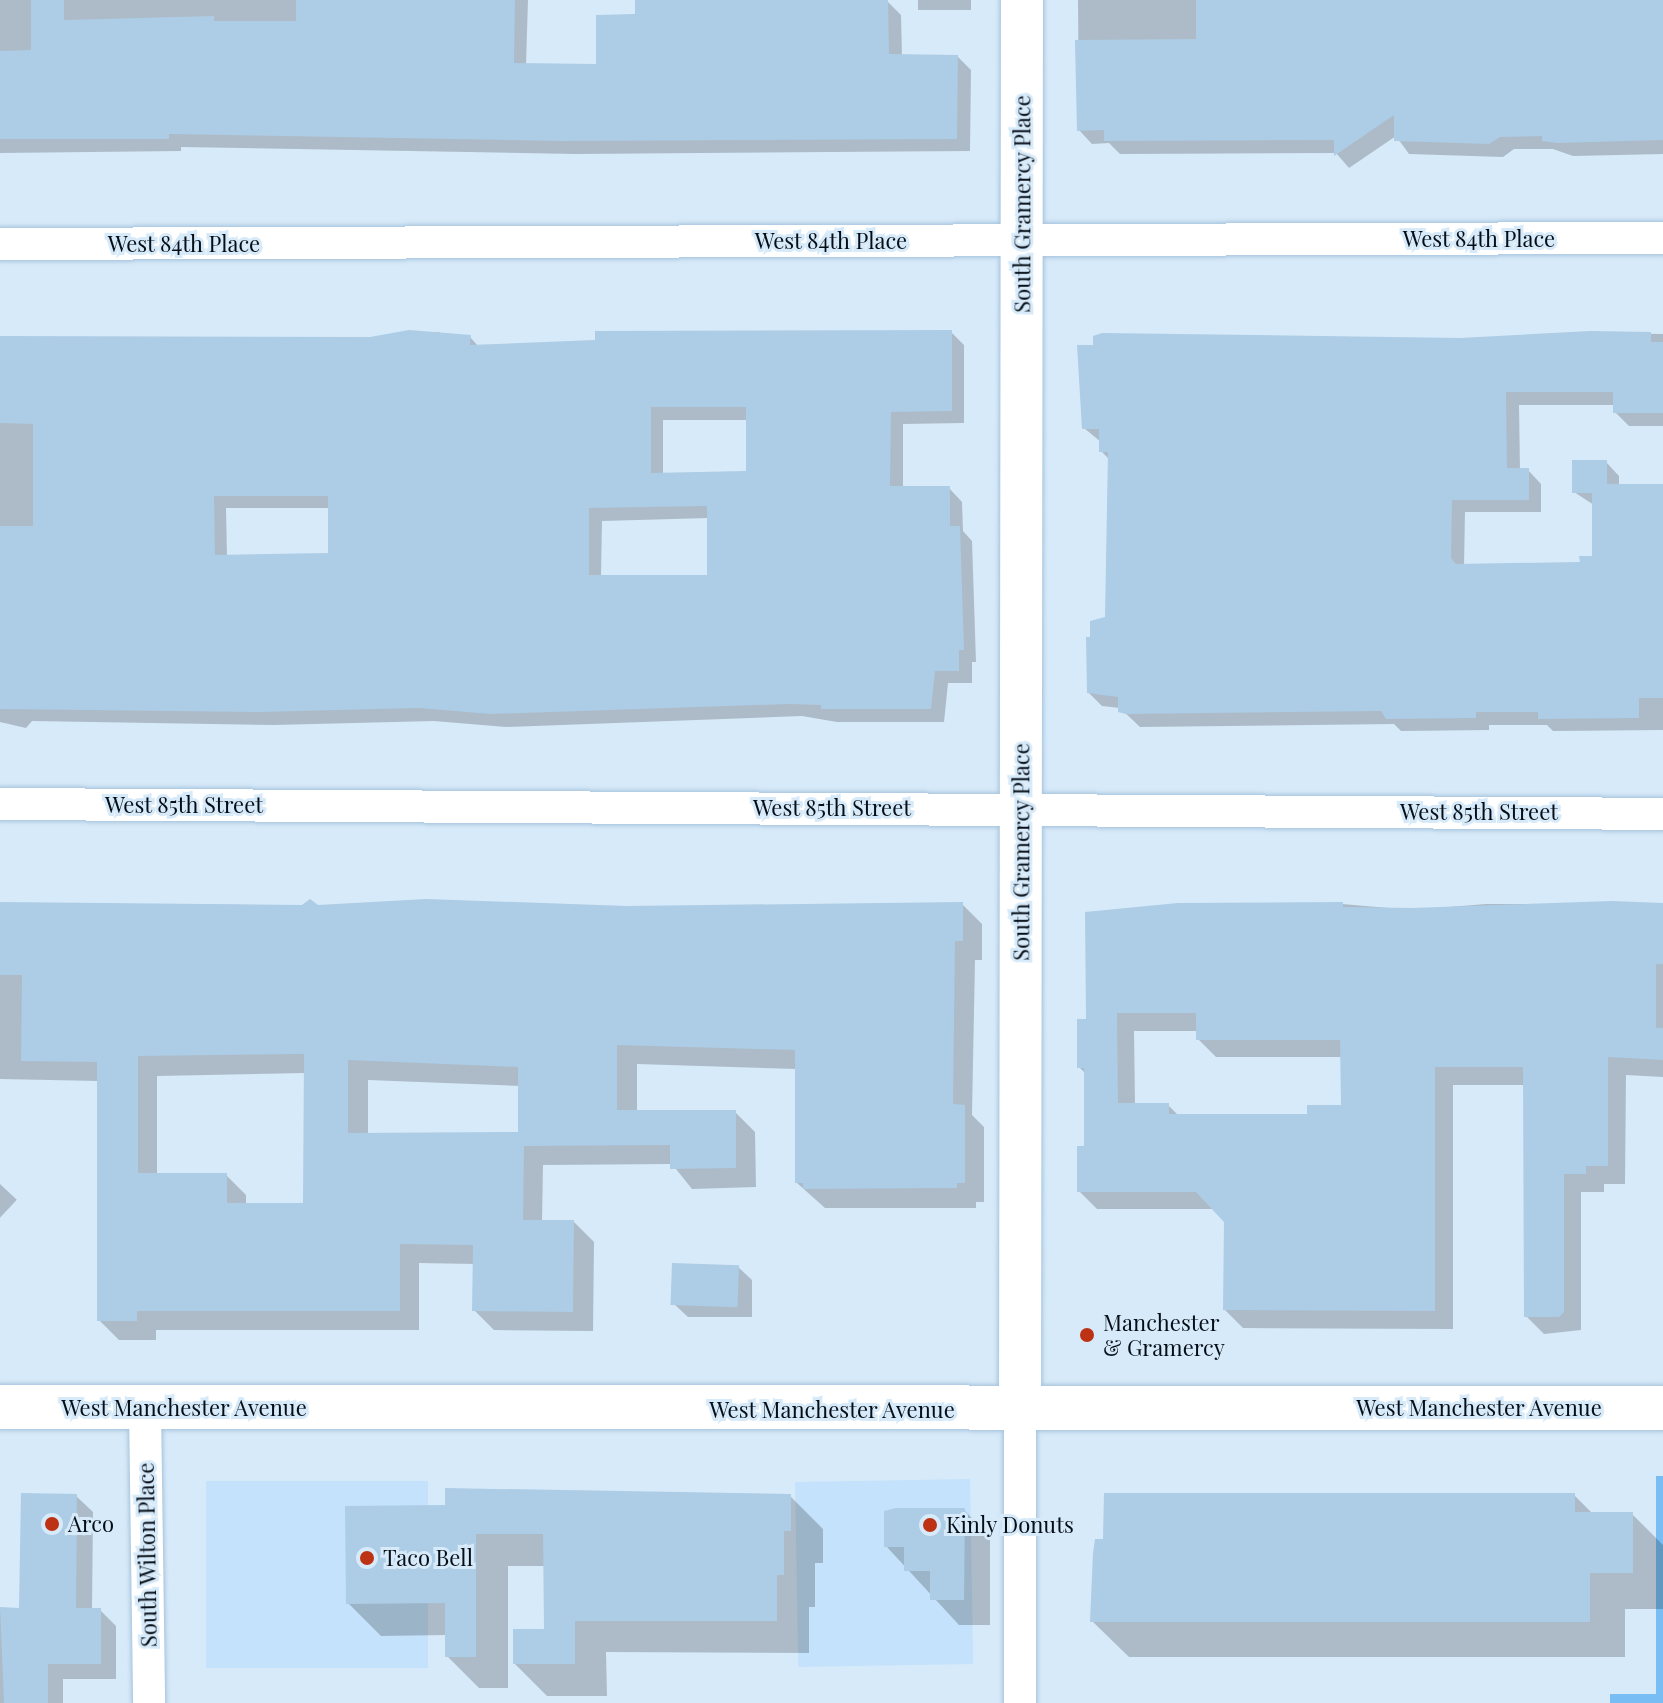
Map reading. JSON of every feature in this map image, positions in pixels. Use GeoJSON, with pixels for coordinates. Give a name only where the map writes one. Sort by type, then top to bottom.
{"type":"FeatureCollection","features":[{"type":"Feature","properties":{"kind":"main road","name":"West Manchester Avenue"},"geometry":{"type":"LineString","coordinates":[[0,1407],[1020,1411],[1663,1408]]}},
{"type":"Feature","properties":{"kind":"street","name":"South Gramercy Place"},"geometry":{"type":"LineString","coordinates":[[1020,1703],[1022,0]]}},
{"type":"Feature","properties":{"kind":"street","name":"West 84th Place"},"geometry":{"type":"LineString","coordinates":[[0,244],[1663,238]]}},
{"type":"Feature","properties":{"kind":"street","name":"West 85th Street"},"geometry":{"type":"LineString","coordinates":[[0,804],[1663,814]]}},
{"type":"Feature","properties":{"kind":"street","name":"South Wilton Place"},"geometry":{"type":"LineString","coordinates":[[145,1408],[149,1703]]}},
{"type":"Feature","properties":{"kind":"shaded area"},"geometry":{"type":"Polygon","coordinates":[[[1656,1476],[1663,1476],[1663,1703],[1610,1703],[1610,1694],[1656,1694],[1656,1476]]]}},
{"type":"Feature","properties":{"kind":"shaded area"},"geometry":{"type":"Polygon","coordinates":[[[970,1479],[973,1664],[798,1667],[795,1482],[970,1479]]]}},
{"type":"Feature","properties":{"kind":"shaded area"},"geometry":{"type":"Polygon","coordinates":[[[206,1481],[428,1481],[428,1668],[206,1668],[206,1481]]]}},
{"type":"Feature","properties":{"kind":"building"},"geometry":{"type":"Polygon","coordinates":[[[31,0],[64,0],[64,20],[214,16],[214,21],[296,21],[296,0],[515,0],[514,63],[596,64],[596,15],[635,14],[635,0],[888,0],[889,54],[958,55],[957,139],[562,141],[169,134],[169,139],[0,139],[0,51],[31,50],[31,0]]]}},
{"type":"Feature","properties":{"kind":"building"},"geometry":{"type":"Polygon","coordinates":[[[1196,0],[1663,0],[1663,140],[1558,143],[1542,141],[1542,136],[1500,137],[1489,144],[1394,141],[1394,115],[1334,156],[1334,140],[1104,141],[1104,130],[1077,131],[1075,40],[1196,39],[1196,0]]]}},
{"type":"Feature","properties":{"kind":"building"},"geometry":{"type":"Polygon","coordinates":[[[409,330],[471,335],[470,345],[595,340],[595,331],[952,330],[952,411],[891,412],[890,486],[950,486],[950,526],[960,526],[964,650],[959,650],[959,671],[935,671],[931,709],[821,709],[821,705],[788,704],[491,714],[419,708],[259,712],[0,709],[0,526],[33,526],[33,424],[0,423],[0,336],[370,337],[409,330]],[[651,407],[651,473],[746,471],[746,407],[651,407]],[[214,496],[215,555],[328,553],[328,496],[214,496]],[[707,506],[589,508],[589,575],[707,575],[707,506]]]}},
{"type":"Feature","properties":{"kind":"building"},"geometry":{"type":"Polygon","coordinates":[[[1590,331],[1651,332],[1651,342],[1663,342],[1663,413],[1613,413],[1613,392],[1506,392],[1507,468],[1529,468],[1529,500],[1452,500],[1451,558],[1456,564],[1580,562],[1579,556],[1592,556],[1592,493],[1572,493],[1572,460],[1607,460],[1607,484],[1663,484],[1663,698],[1639,698],[1639,718],[1538,719],[1538,712],[1476,712],[1476,718],[1386,719],[1381,711],[1126,714],[1118,712],[1118,697],[1087,693],[1086,637],[1090,637],[1090,621],[1105,617],[1108,452],[1099,452],[1099,429],[1082,429],[1077,345],[1093,345],[1093,336],[1102,333],[1460,338],[1590,331]]]}},
{"type":"Feature","properties":{"kind":"building"},"geometry":{"type":"Polygon","coordinates":[[[310,899],[318,905],[426,899],[627,906],[963,902],[963,941],[955,941],[953,1104],[965,1105],[965,1183],[957,1183],[957,1188],[803,1189],[803,1183],[795,1183],[795,1050],[617,1045],[617,1110],[736,1110],[736,1168],[670,1169],[670,1145],[524,1146],[523,1220],[574,1220],[573,1312],[472,1311],[473,1245],[400,1244],[400,1311],[137,1311],[137,1321],[97,1321],[97,1062],[21,1061],[22,975],[0,975],[0,902],[302,905],[310,899]],[[304,1054],[138,1056],[138,1173],[227,1173],[227,1203],[303,1203],[304,1054]],[[348,1060],[348,1133],[518,1132],[518,1067],[348,1060]]]}},
{"type":"Feature","properties":{"kind":"building"},"geometry":{"type":"Polygon","coordinates":[[[1612,901],[1663,903],[1663,964],[1656,964],[1656,1028],[1663,1028],[1663,1060],[1608,1057],[1608,1166],[1586,1166],[1586,1174],[1564,1174],[1564,1312],[1559,1317],[1524,1317],[1523,1067],[1435,1067],[1435,1311],[1223,1310],[1224,1222],[1196,1192],[1077,1192],[1077,1146],[1084,1146],[1084,1068],[1077,1068],[1077,1019],[1086,1019],[1085,912],[1178,903],[1343,902],[1343,907],[1412,908],[1612,901]],[[1117,1013],[1118,1103],[1169,1103],[1169,1114],[1307,1114],[1307,1105],[1341,1105],[1340,1040],[1196,1040],[1196,1013],[1117,1013]]]}},
{"type":"Feature","properties":{"kind":"building"},"geometry":{"type":"Polygon","coordinates":[[[672,1263],[739,1265],[737,1307],[671,1305],[672,1263]]]}},
{"type":"Feature","properties":{"kind":"building"},"geometry":{"type":"Polygon","coordinates":[[[445,1488],[791,1494],[791,1531],[784,1531],[784,1575],[777,1575],[777,1621],[575,1621],[575,1664],[513,1664],[513,1629],[544,1629],[543,1534],[476,1534],[476,1657],[445,1657],[445,1603],[346,1604],[345,1506],[445,1505],[445,1488]]]}},
{"type":"Feature","properties":{"kind":"building"},"geometry":{"type":"Polygon","coordinates":[[[21,1493],[77,1494],[76,1608],[101,1608],[101,1664],[48,1664],[48,1703],[4,1703],[0,1607],[19,1608],[21,1493]]]}},
{"type":"Feature","properties":{"kind":"building"},"geometry":{"type":"Polygon","coordinates":[[[1104,1493],[1575,1493],[1575,1512],[1633,1512],[1633,1573],[1590,1573],[1590,1622],[1090,1622],[1093,1553],[1095,1539],[1103,1539],[1104,1493]]]}},
{"type":"Feature","properties":{"kind":"building"},"geometry":{"type":"Polygon","coordinates":[[[896,1508],[965,1508],[964,1600],[930,1600],[930,1571],[904,1571],[904,1547],[884,1547],[884,1511],[896,1508]]]}},
{"type":"Feature","properties":{"kind":"place","name":"Manchester & Gramercy"},"geometry":{"type":"Point","coordinates":[1087,1335]}},
{"type":"Feature","properties":{"kind":"place","name":"Arco"},"geometry":{"type":"Point","coordinates":[52,1524]}},
{"type":"Feature","properties":{"kind":"place","name":"Kinly Donuts"},"geometry":{"type":"Point","coordinates":[930,1525]}},
{"type":"Feature","properties":{"kind":"place","name":"Taco Bell"},"geometry":{"type":"Point","coordinates":[367,1558]}}]}
